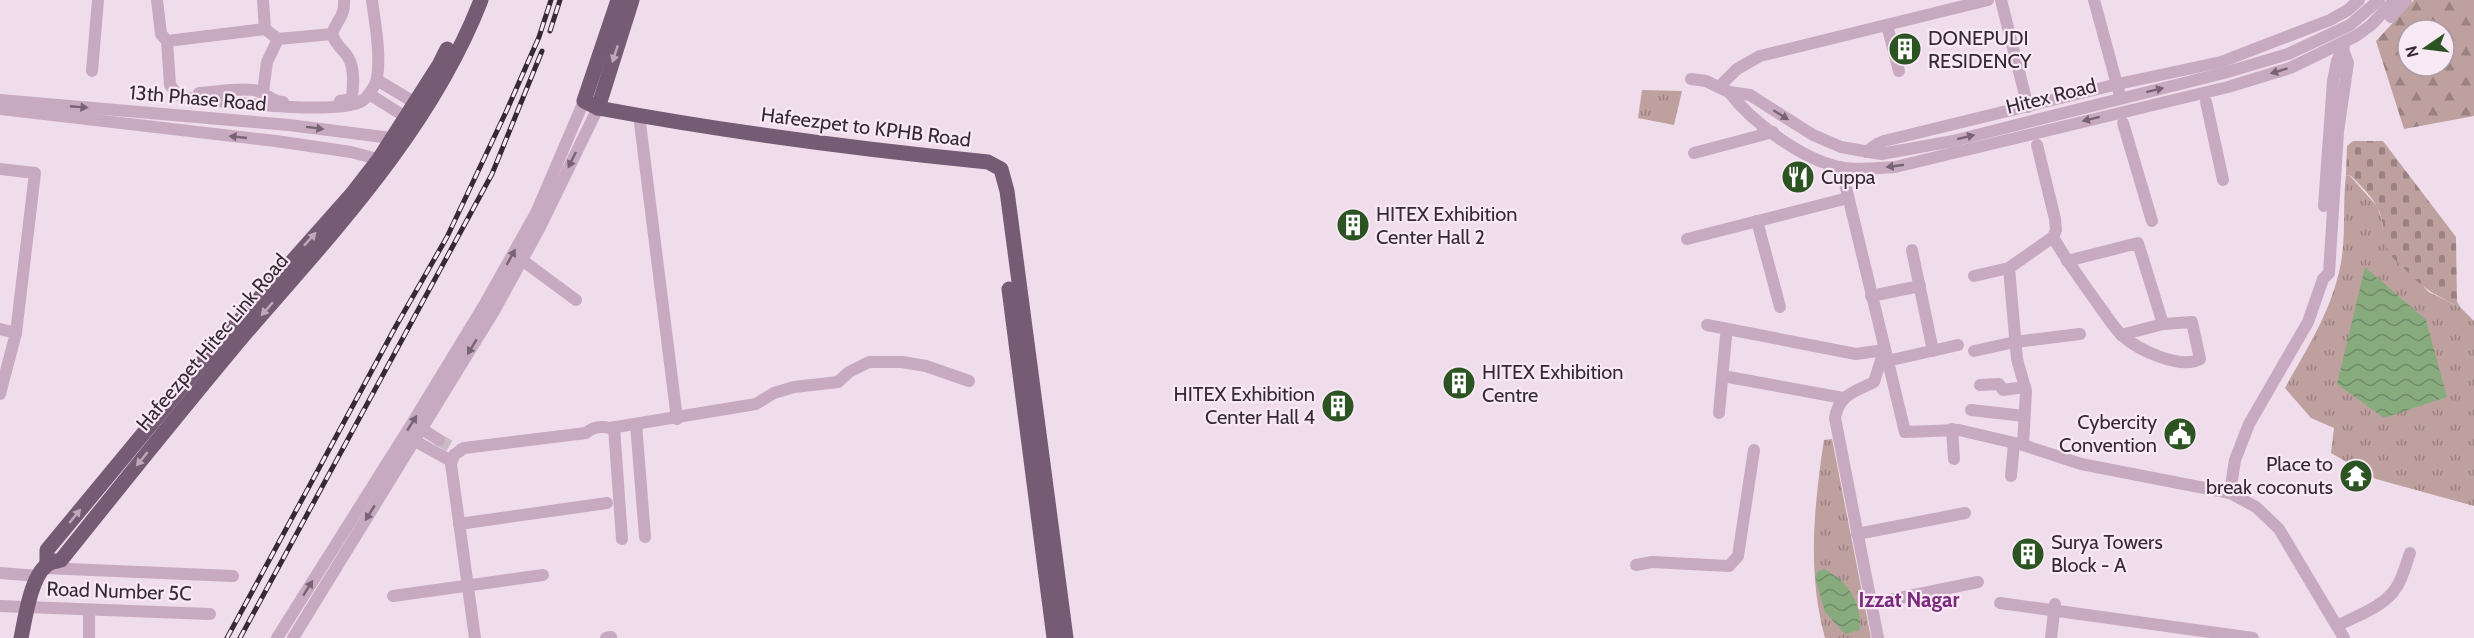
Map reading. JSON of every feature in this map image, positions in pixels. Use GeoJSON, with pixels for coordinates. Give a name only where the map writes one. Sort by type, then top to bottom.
{"type":"FeatureCollection","features":[{"type":"Feature","properties":{"kind":"main road"},"geometry":{"type":"LineString","coordinates":[[420,106],[470,0]]}},
{"type":"Feature","properties":{"kind":"main road"},"geometry":{"type":"LineString","coordinates":[[420,106],[446,74],[481,0]]}},
{"type":"Feature","properties":{"kind":"main road"},"geometry":{"type":"LineString","coordinates":[[591,104],[618,0]]}},
{"type":"Feature","properties":{"kind":"main road"},"geometry":{"type":"LineString","coordinates":[[591,104],[632,0]]}},
{"type":"Feature","properties":{"kind":"main road","name":"Hafeezpet to KPHB Road"},"geometry":{"type":"LineString","coordinates":[[591,104],[639,116],[870,150],[988,162],[994,177],[1003,236],[1054,638]]}},
{"type":"Feature","properties":{"kind":"main road","name":"Hafeezpet Hitec Link Road"},"geometry":{"type":"LineString","coordinates":[[21,638],[27,608],[43,570],[47,550],[263,292],[355,198],[420,106]]}},
{"type":"Feature","properties":{"kind":"main road"},"geometry":{"type":"LineString","coordinates":[[988,162],[1001,169],[1007,191],[1066,638]]}},
{"type":"Feature","properties":{"kind":"street"},"geometry":{"type":"LineString","coordinates":[[92,71],[98,0]]}},
{"type":"Feature","properties":{"kind":"street"},"geometry":{"type":"LineString","coordinates":[[158,0],[160,34],[167,41],[172,90],[187,98],[297,108],[351,104],[361,102],[369,94],[377,80],[376,35],[372,0]]}},
{"type":"Feature","properties":{"kind":"street"},"geometry":{"type":"LineString","coordinates":[[263,0],[265,29]]}},
{"type":"Feature","properties":{"kind":"street"},"geometry":{"type":"LineString","coordinates":[[169,74],[179,87],[190,93],[251,90],[263,93],[278,102],[352,99],[349,58],[338,47],[332,34],[345,13],[344,0]]}},
{"type":"Feature","properties":{"kind":"street"},"geometry":{"type":"LineString","coordinates":[[1724,89],[1737,69],[1752,59],[1895,26],[1988,0]]}},
{"type":"Feature","properties":{"kind":"street"},"geometry":{"type":"LineString","coordinates":[[2001,0],[2028,107]]}},
{"type":"Feature","properties":{"kind":"street"},"geometry":{"type":"LineString","coordinates":[[2094,0],[2121,99]]}},
{"type":"Feature","properties":{"kind":"street"},"geometry":{"type":"LineString","coordinates":[[1866,152],[1884,141],[2118,84],[2222,62],[2310,28],[2359,0]]}},
{"type":"Feature","properties":{"kind":"street","name":"Hitex Road"},"geometry":{"type":"LineString","coordinates":[[1691,79],[1706,81],[1724,89],[1750,95],[1813,135],[1841,147],[1881,154],[1953,141],[2224,73],[2288,54],[2348,27],[2379,0]]}},
{"type":"Feature","properties":{"kind":"street","name":"Hitex Road"},"geometry":{"type":"LineString","coordinates":[[1724,89],[1742,109],[1806,154],[1841,167],[1895,167],[2228,87],[2290,68],[2317,55],[2344,47],[2395,0]]}},
{"type":"Feature","properties":{"kind":"street","name":"Hitex Road"},"geometry":{"type":"LineString","coordinates":[[2361,32],[2378,30],[2406,0]]}},
{"type":"Feature","properties":{"kind":"street"},"geometry":{"type":"LineString","coordinates":[[2323,279],[2320,271],[2333,81],[2348,27],[2347,5]]}},
{"type":"Feature","properties":{"kind":"street"},"geometry":{"type":"LineString","coordinates":[[1895,26],[1899,71]]}},
{"type":"Feature","properties":{"kind":"street"},"geometry":{"type":"LineString","coordinates":[[167,41],[265,29],[278,39],[332,34]]}},
{"type":"Feature","properties":{"kind":"street"},"geometry":{"type":"LineString","coordinates":[[263,93],[267,62],[278,39]]}},
{"type":"Feature","properties":{"kind":"street"},"geometry":{"type":"LineString","coordinates":[[2230,493],[2235,460],[2249,424],[2308,322],[2323,279],[2329,273],[2338,132],[2348,63],[2344,47]]}},
{"type":"Feature","properties":{"kind":"street"},"geometry":{"type":"LineString","coordinates":[[2317,55],[2327,60],[2333,81]]}},
{"type":"Feature","properties":{"kind":"street"},"geometry":{"type":"LineString","coordinates":[[377,80],[420,106]]}},
{"type":"Feature","properties":{"kind":"street"},"geometry":{"type":"LineString","coordinates":[[369,94],[410,120]]}},
{"type":"Feature","properties":{"kind":"street","name":"13th Phase Road"},"geometry":{"type":"LineString","coordinates":[[0,100],[289,125],[398,138]]}},
{"type":"Feature","properties":{"kind":"street"},"geometry":{"type":"LineString","coordinates":[[2206,102],[2223,180]]}},
{"type":"Feature","properties":{"kind":"street"},"geometry":{"type":"LineString","coordinates":[[293,638],[494,311],[539,229],[591,104]]}},
{"type":"Feature","properties":{"kind":"street"},"geometry":{"type":"LineString","coordinates":[[277,638],[486,302],[536,213],[591,104]]}},
{"type":"Feature","properties":{"kind":"street","name":"13th Phase Road"},"geometry":{"type":"LineString","coordinates":[[0,108],[286,143],[351,152],[384,160]]}},
{"type":"Feature","properties":{"kind":"street"},"geometry":{"type":"LineString","coordinates":[[639,116],[677,418]]}},
{"type":"Feature","properties":{"kind":"street"},"geometry":{"type":"LineString","coordinates":[[2123,123],[2152,221]]}},
{"type":"Feature","properties":{"kind":"street"},"geometry":{"type":"LineString","coordinates":[[286,143],[289,125]]}},
{"type":"Feature","properties":{"kind":"street"},"geometry":{"type":"LineString","coordinates":[[1694,153],[1773,132]]}},
{"type":"Feature","properties":{"kind":"street"},"geometry":{"type":"LineString","coordinates":[[2037,145],[2055,234],[2067,257],[2121,335],[2160,356],[2178,362],[2189,363],[2199,360],[2200,357],[2192,322],[2163,324],[2121,335]]}},
{"type":"Feature","properties":{"kind":"street"},"geometry":{"type":"LineString","coordinates":[[1841,167],[1905,432],[1952,429],[2018,444],[2081,464],[2230,493],[2256,507],[2279,529],[2344,638]]}},
{"type":"Feature","properties":{"kind":"street"},"geometry":{"type":"LineString","coordinates":[[0,169],[35,174],[16,333],[0,391]]}},
{"type":"Feature","properties":{"kind":"street"},"geometry":{"type":"LineString","coordinates":[[1687,239],[1848,198]]}},
{"type":"Feature","properties":{"kind":"street"},"geometry":{"type":"LineString","coordinates":[[1757,221],[1780,307]]}},
{"type":"Feature","properties":{"kind":"street"},"geometry":{"type":"LineString","coordinates":[[1974,276],[2009,268],[2055,234]]}},
{"type":"Feature","properties":{"kind":"street"},"geometry":{"type":"LineString","coordinates":[[2067,257],[2138,243],[2163,324]]}},
{"type":"Feature","properties":{"kind":"street"},"geometry":{"type":"LineString","coordinates":[[1912,250],[1933,351]]}},
{"type":"Feature","properties":{"kind":"street"},"geometry":{"type":"LineString","coordinates":[[522,260],[576,300]]}},
{"type":"Feature","properties":{"kind":"street"},"geometry":{"type":"LineString","coordinates":[[2009,268],[2017,359],[2025,387],[2024,416],[2011,476]]}},
{"type":"Feature","properties":{"kind":"street"},"geometry":{"type":"LineString","coordinates":[[1871,296],[1920,286]]}},
{"type":"Feature","properties":{"kind":"street"},"geometry":{"type":"LineString","coordinates":[[1707,325],[1856,354],[1886,356],[1933,351],[1958,345]]}},
{"type":"Feature","properties":{"kind":"street"},"geometry":{"type":"LineString","coordinates":[[0,328],[16,333]]}},
{"type":"Feature","properties":{"kind":"street"},"geometry":{"type":"LineString","coordinates":[[1974,351],[2015,342],[2080,334]]}},
{"type":"Feature","properties":{"kind":"street"},"geometry":{"type":"LineString","coordinates":[[1719,413],[1726,336]]}},
{"type":"Feature","properties":{"kind":"street"},"geometry":{"type":"LineString","coordinates":[[1878,638],[1835,418],[1838,405],[1843,398],[1874,382],[1886,356]]}},
{"type":"Feature","properties":{"kind":"street"},"geometry":{"type":"LineString","coordinates":[[475,638],[451,461],[458,451],[464,448],[586,433],[599,434],[612,428],[756,404],[774,393],[794,387],[837,382],[860,365],[868,362],[902,362],[927,366],[969,381]]}},
{"type":"Feature","properties":{"kind":"street"},"geometry":{"type":"LineString","coordinates":[[1723,376],[1843,398]]}},
{"type":"Feature","properties":{"kind":"street"},"geometry":{"type":"LineString","coordinates":[[1980,385],[1999,384],[2003,390],[2025,387]]}},
{"type":"Feature","properties":{"kind":"street"},"geometry":{"type":"LineString","coordinates":[[1971,410],[2024,416]]}},
{"type":"Feature","properties":{"kind":"street"},"geometry":{"type":"LineString","coordinates":[[636,424],[645,537]]}},
{"type":"Feature","properties":{"kind":"street"},"geometry":{"type":"LineString","coordinates":[[612,428],[622,539]]}},
{"type":"Feature","properties":{"kind":"street"},"geometry":{"type":"LineString","coordinates":[[422,429],[440,440]]}},
{"type":"Feature","properties":{"kind":"street"},"geometry":{"type":"LineString","coordinates":[[1952,429],[1954,459]]}},
{"type":"Feature","properties":{"kind":"street"},"geometry":{"type":"LineString","coordinates":[[415,441],[451,461]]}},
{"type":"Feature","properties":{"kind":"street"},"geometry":{"type":"LineString","coordinates":[[1636,565],[1652,562],[1729,566],[1735,562],[1738,556],[1754,450]]}},
{"type":"Feature","properties":{"kind":"street"},"geometry":{"type":"LineString","coordinates":[[459,524],[607,502]]}},
{"type":"Feature","properties":{"kind":"street"},"geometry":{"type":"LineString","coordinates":[[1857,534],[1965,513]]}},
{"type":"Feature","properties":{"kind":"street"},"geometry":{"type":"LineString","coordinates":[[2337,626],[2383,602],[2392,594],[2398,586],[2410,553]]}},
{"type":"Feature","properties":{"kind":"street"},"geometry":{"type":"LineString","coordinates":[[0,573],[43,570],[233,576]]}},
{"type":"Feature","properties":{"kind":"street"},"geometry":{"type":"LineString","coordinates":[[393,596],[543,575]]}},
{"type":"Feature","properties":{"kind":"street"},"geometry":{"type":"LineString","coordinates":[[1870,604],[1978,582]]}},
{"type":"Feature","properties":{"kind":"street"},"geometry":{"type":"LineString","coordinates":[[2000,603],[2055,607],[2234,637],[2253,638]]}},
{"type":"Feature","properties":{"kind":"street","name":"Road Number 5C"},"geometry":{"type":"LineString","coordinates":[[0,606],[210,614]]}},
{"type":"Feature","properties":{"kind":"street"},"geometry":{"type":"LineString","coordinates":[[2051,638],[2055,607]]}},
{"type":"Feature","properties":{"kind":"street"},"geometry":{"type":"LineString","coordinates":[[89,610],[89,638]]}},
{"type":"Feature","properties":{"kind":"street"},"geometry":{"type":"LineString","coordinates":[[606,638],[611,637]]}},
{"type":"Feature","properties":{"kind":"green space"},"geometry":{"type":"Polygon","coordinates":[[[2414,0],[2474,0],[2474,116],[2404,129],[2376,41],[2396,19],[2396,78],[2456,78],[2456,18],[2397,18],[2414,0]]]}},
{"type":"Feature","properties":{"kind":"green space"},"geometry":{"type":"Polygon","coordinates":[[[1642,90],[1682,91],[1674,125],[1638,118],[1642,90]]]}},
{"type":"Feature","properties":{"kind":"green space"},"geometry":{"type":"Polygon","coordinates":[[[2353,141],[2383,141],[2456,237],[2457,302],[2461,308],[2417,282],[2390,255],[2383,241],[2383,224],[2378,208],[2360,185],[2351,176],[2346,175],[2347,146],[2353,141]]]}},
{"type":"Feature","properties":{"kind":"green space"},"geometry":{"type":"Polygon","coordinates":[[[2346,175],[2350,176],[2377,206],[2382,220],[2384,243],[2393,258],[2429,292],[2461,308],[2474,321],[2474,506],[2376,479],[2331,453],[2334,428],[2311,418],[2285,388],[2316,332],[2335,288],[2343,248],[2346,175]]]}},
{"type":"Feature","properties":{"kind":"green space"},"geometry":{"type":"Polygon","coordinates":[[[1832,439],[1871,638],[1825,638],[1819,613],[1814,564],[1815,514],[1824,440],[1832,439]]]}},
{"type":"Feature","properties":{"kind":"water"},"geometry":{"type":"Polygon","coordinates":[[[2365,267],[2426,320],[2447,397],[2384,418],[2337,384],[2365,267]]]}},
{"type":"Feature","properties":{"kind":"water"},"geometry":{"type":"Polygon","coordinates":[[[1824,569],[1840,580],[1852,594],[1858,610],[1860,630],[1845,634],[1825,612],[1815,577],[1817,572],[1824,569]]]}},
{"type":"Feature","properties":{"kind":"tunnel"},"geometry":{"type":"LineString","coordinates":[[439,440],[458,451]]}},
{"type":"Feature","properties":{"kind":"railway"},"geometry":{"type":"LineString","coordinates":[[227,638],[396,326],[447,237],[539,37],[551,0]]}},
{"type":"Feature","properties":{"kind":"railway"},"geometry":{"type":"LineString","coordinates":[[550,31],[560,0]]}},
{"type":"Feature","properties":{"kind":"railway"},"geometry":{"type":"LineString","coordinates":[[240,638],[492,174],[542,51]]}},
{"type":"Feature","properties":{"kind":"place","name":"DONEPUDI RESIDENCY"},"geometry":{"type":"Point","coordinates":[1905,49]}},
{"type":"Feature","properties":{"kind":"place","name":"Cuppa"},"geometry":{"type":"Point","coordinates":[1798,177]}},
{"type":"Feature","properties":{"kind":"place","name":"HITEX Exhibition Center Hall 2"},"geometry":{"type":"Point","coordinates":[1353,225]}},
{"type":"Feature","properties":{"kind":"place","name":"HITEX Exhibition Centre"},"geometry":{"type":"Point","coordinates":[1459,383]}},
{"type":"Feature","properties":{"kind":"place","name":"HITEX Exhibition Center Hall 4"},"geometry":{"type":"Point","coordinates":[1338,406]}},
{"type":"Feature","properties":{"kind":"place","name":"Cybercity Convention"},"geometry":{"type":"Point","coordinates":[2180,434]}},
{"type":"Feature","properties":{"kind":"place","name":"Place to break coconuts"},"geometry":{"type":"Point","coordinates":[2356,476]}},
{"type":"Feature","properties":{"kind":"place","name":"Surya Towers Block - A"},"geometry":{"type":"Point","coordinates":[2028,554]}},
{"type":"Feature","properties":{"kind":"district","name":"Izzat Nagar"},"geometry":{"type":"Point","coordinates":[1909,599]}}]}
